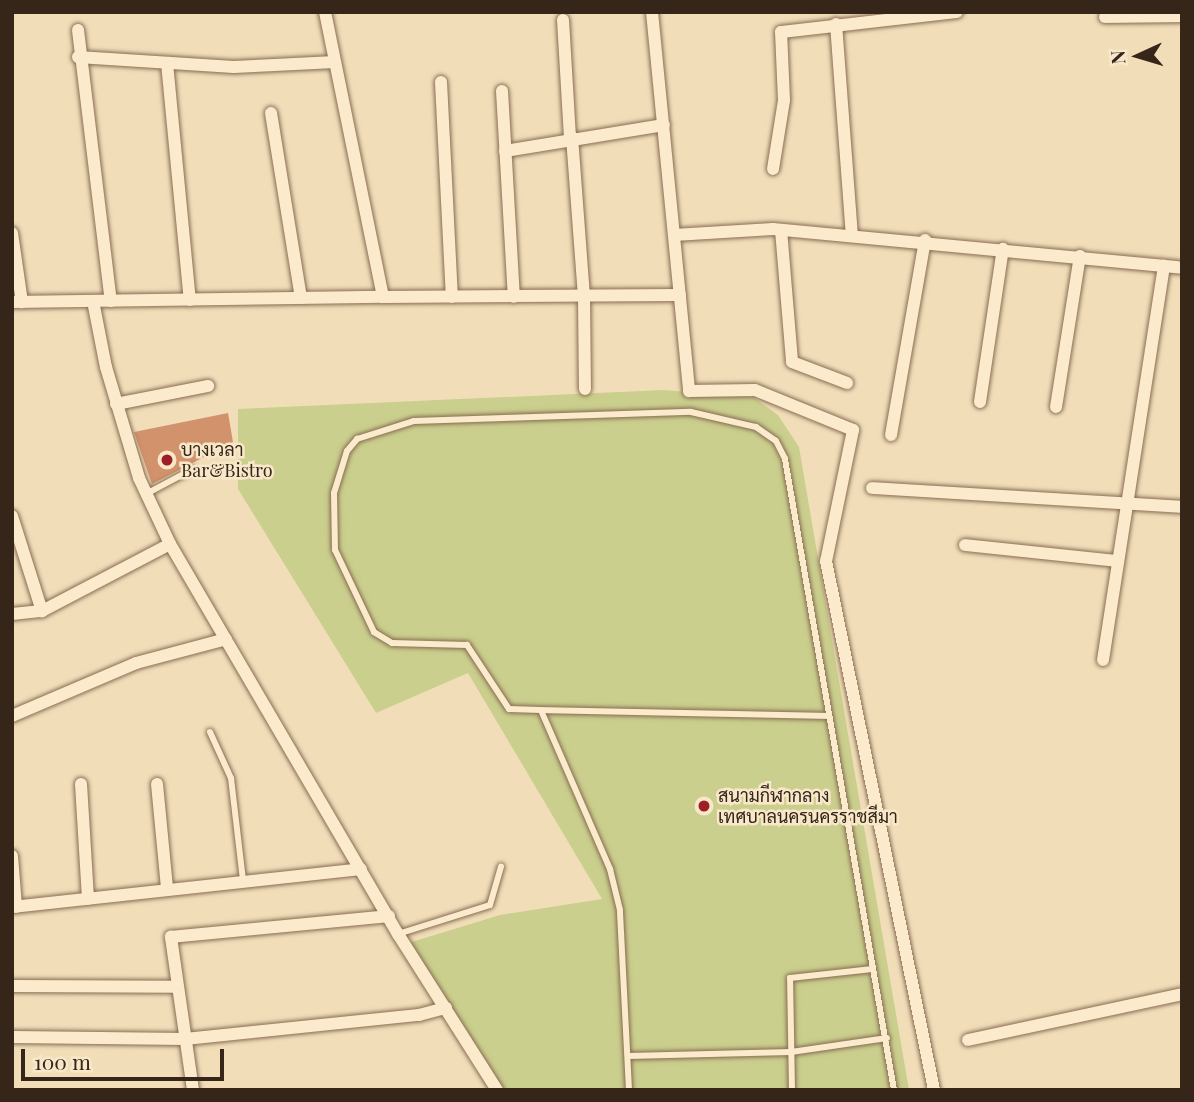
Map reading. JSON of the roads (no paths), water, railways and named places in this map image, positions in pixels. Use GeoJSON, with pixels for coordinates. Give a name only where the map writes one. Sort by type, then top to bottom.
{"type":"FeatureCollection","features":[{"type":"Feature","properties":{"kind":"street"},"geometry":{"type":"LineString","coordinates":[[325,12],[383,297]]}},
{"type":"Feature","properties":{"kind":"street"},"geometry":{"type":"LineString","coordinates":[[652,12],[689,391],[755,390],[853,430],[826,561],[934,1090]]}},
{"type":"Feature","properties":{"kind":"street"},"geometry":{"type":"LineString","coordinates":[[774,169],[784,100],[781,32],[957,12]]}},
{"type":"Feature","properties":{"kind":"street"},"geometry":{"type":"LineString","coordinates":[[1105,18],[1182,16]]}},
{"type":"Feature","properties":{"kind":"street"},"geometry":{"type":"LineString","coordinates":[[563,20],[584,297],[585,389]]}},
{"type":"Feature","properties":{"kind":"street"},"geometry":{"type":"LineString","coordinates":[[836,24],[852,235]]}},
{"type":"Feature","properties":{"kind":"street"},"geometry":{"type":"LineString","coordinates":[[78,30],[78,57],[111,301]]}},
{"type":"Feature","properties":{"kind":"street"},"geometry":{"type":"LineString","coordinates":[[78,57],[234,67],[335,62]]}},
{"type":"Feature","properties":{"kind":"street"},"geometry":{"type":"LineString","coordinates":[[167,63],[190,300]]}},
{"type":"Feature","properties":{"kind":"street"},"geometry":{"type":"LineString","coordinates":[[441,82],[452,297]]}},
{"type":"Feature","properties":{"kind":"street"},"geometry":{"type":"LineString","coordinates":[[502,91],[514,297]]}},
{"type":"Feature","properties":{"kind":"street"},"geometry":{"type":"LineString","coordinates":[[271,113],[301,298]]}},
{"type":"Feature","properties":{"kind":"street"},"geometry":{"type":"LineString","coordinates":[[505,151],[571,137],[664,125]]}},
{"type":"Feature","properties":{"kind":"street"},"geometry":{"type":"LineString","coordinates":[[674,236],[781,230],[925,240],[1182,268]]}},
{"type":"Feature","properties":{"kind":"street"},"geometry":{"type":"LineString","coordinates":[[781,230],[792,362],[847,383]]}},
{"type":"Feature","properties":{"kind":"street"},"geometry":{"type":"LineString","coordinates":[[12,233],[17,302],[680,295]]}},
{"type":"Feature","properties":{"kind":"street"},"geometry":{"type":"LineString","coordinates":[[891,435],[925,240]]}},
{"type":"Feature","properties":{"kind":"street"},"geometry":{"type":"LineString","coordinates":[[980,402],[1003,249]]}},
{"type":"Feature","properties":{"kind":"street"},"geometry":{"type":"LineString","coordinates":[[1056,407],[1080,256]]}},
{"type":"Feature","properties":{"kind":"street"},"geometry":{"type":"LineString","coordinates":[[1103,660],[1164,266]]}},
{"type":"Feature","properties":{"kind":"street"},"geometry":{"type":"LineString","coordinates":[[93,301],[116,404],[146,494],[170,544],[398,933],[497,1090]]}},
{"type":"Feature","properties":{"kind":"street"},"geometry":{"type":"LineString","coordinates":[[116,404],[208,386]]}},
{"type":"Feature","properties":{"kind":"street"},"geometry":{"type":"LineString","coordinates":[[872,488],[1182,507]]}},
{"type":"Feature","properties":{"kind":"street"},"geometry":{"type":"LineString","coordinates":[[12,516],[42,611]]}},
{"type":"Feature","properties":{"kind":"street"},"geometry":{"type":"LineString","coordinates":[[12,614],[42,611],[170,544]]}},
{"type":"Feature","properties":{"kind":"street"},"geometry":{"type":"LineString","coordinates":[[965,545],[1117,561]]}},
{"type":"Feature","properties":{"kind":"street"},"geometry":{"type":"LineString","coordinates":[[12,716],[136,663],[226,639]]}},
{"type":"Feature","properties":{"kind":"street"},"geometry":{"type":"LineString","coordinates":[[80,784],[88,899]]}},
{"type":"Feature","properties":{"kind":"street"},"geometry":{"type":"LineString","coordinates":[[157,784],[167,888]]}},
{"type":"Feature","properties":{"kind":"street"},"geometry":{"type":"LineString","coordinates":[[12,856],[14,907],[167,888],[361,869]]}},
{"type":"Feature","properties":{"kind":"street"},"geometry":{"type":"LineString","coordinates":[[192,1090],[171,937],[388,916]]}},
{"type":"Feature","properties":{"kind":"street"},"geometry":{"type":"LineString","coordinates":[[12,986],[177,986]]}},
{"type":"Feature","properties":{"kind":"street"},"geometry":{"type":"LineString","coordinates":[[968,1040],[1182,994]]}},
{"type":"Feature","properties":{"kind":"street"},"geometry":{"type":"LineString","coordinates":[[12,1037],[185,1039],[419,1015],[446,1008]]}},
{"type":"Feature","properties":{"kind":"lane"},"geometry":{"type":"LineString","coordinates":[[828,716],[509,709],[467,645],[392,643],[374,632],[335,550],[334,494],[346,451],[358,439],[414,421],[691,412],[756,427],[776,441],[785,459],[894,1090]]}},
{"type":"Feature","properties":{"kind":"lane"},"geometry":{"type":"LineString","coordinates":[[146,494],[193,469]]}},
{"type":"Feature","properties":{"kind":"lane"},"geometry":{"type":"LineString","coordinates":[[541,710],[610,869],[620,910],[629,1090]]}},
{"type":"Feature","properties":{"kind":"lane"},"geometry":{"type":"LineString","coordinates":[[210,732],[231,778],[243,880]]}},
{"type":"Feature","properties":{"kind":"lane"},"geometry":{"type":"LineString","coordinates":[[398,933],[490,905],[501,867]]}},
{"type":"Feature","properties":{"kind":"lane"},"geometry":{"type":"LineString","coordinates":[[792,1090],[790,978],[873,969]]}},
{"type":"Feature","properties":{"kind":"lane"},"geometry":{"type":"LineString","coordinates":[[628,1056],[791,1052],[887,1038]]}},
{"type":"Feature","properties":{"kind":"place","name":"บางเวลา Bar&Bistro"},"geometry":{"type":"Point","coordinates":[167,460]}},
{"type":"Feature","properties":{"kind":"place","name":"สนามกีฬากลาง เทศบาลนครนครราชสีมา"},"geometry":{"type":"Point","coordinates":[704,806]}}]}
